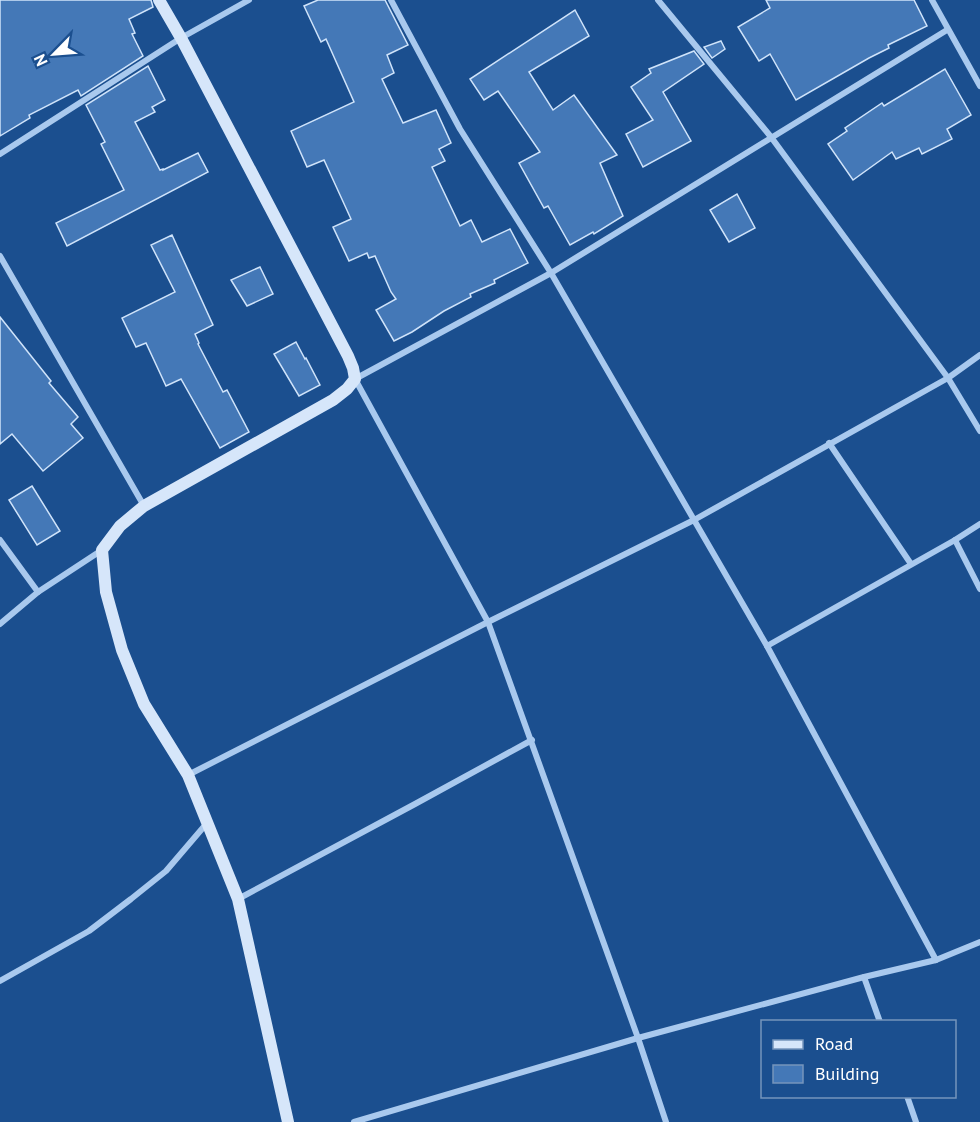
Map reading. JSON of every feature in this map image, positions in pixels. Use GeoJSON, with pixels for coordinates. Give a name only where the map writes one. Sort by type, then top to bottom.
{"type":"FeatureCollection","features":[{"type":"Feature","properties":{"kind":"street"},"geometry":{"type":"LineString","coordinates":[[159,0],[348,356],[355,380],[488,622],[532,740],[666,1122]]}},
{"type":"Feature","properties":{"kind":"street"},"geometry":{"type":"LineString","coordinates":[[0,154],[181,38],[249,0]]}},
{"type":"Feature","properties":{"kind":"street"},"geometry":{"type":"LineString","coordinates":[[391,0],[460,129],[551,273],[767,646],[936,960]]}},
{"type":"Feature","properties":{"kind":"street"},"geometry":{"type":"LineString","coordinates":[[658,0],[771,137],[948,378],[980,430]]}},
{"type":"Feature","properties":{"kind":"street"},"geometry":{"type":"LineString","coordinates":[[932,0],[980,86]]}},
{"type":"Feature","properties":{"kind":"street"},"geometry":{"type":"LineString","coordinates":[[0,624],[38,592],[102,550],[120,526],[144,507],[333,400],[347,390],[355,380],[551,273],[947,30]]}},
{"type":"Feature","properties":{"kind":"street"},"geometry":{"type":"LineString","coordinates":[[0,256],[144,507]]}},
{"type":"Feature","properties":{"kind":"street"},"geometry":{"type":"LineString","coordinates":[[188,775],[694,520],[948,378],[980,355]]}},
{"type":"Feature","properties":{"kind":"street"},"geometry":{"type":"LineString","coordinates":[[829,443],[911,564]]}},
{"type":"Feature","properties":{"kind":"street"},"geometry":{"type":"LineString","coordinates":[[767,646],[980,524]]}},
{"type":"Feature","properties":{"kind":"street"},"geometry":{"type":"LineString","coordinates":[[0,540],[38,592]]}},
{"type":"Feature","properties":{"kind":"street"},"geometry":{"type":"LineString","coordinates":[[955,540],[980,589]]}},
{"type":"Feature","properties":{"kind":"street"},"geometry":{"type":"LineString","coordinates":[[102,550],[106,592],[122,650],[144,704],[188,775],[238,899],[288,1122]]}},
{"type":"Feature","properties":{"kind":"street"},"geometry":{"type":"LineString","coordinates":[[238,899],[532,740]]}},
{"type":"Feature","properties":{"kind":"street"},"geometry":{"type":"LineString","coordinates":[[0,981],[89,931],[131,899],[166,871],[208,822]]}},
{"type":"Feature","properties":{"kind":"street"},"geometry":{"type":"LineString","coordinates":[[354,1122],[638,1038],[936,960],[980,942]]}},
{"type":"Feature","properties":{"kind":"street"},"geometry":{"type":"LineString","coordinates":[[0,972],[9,977]]}},
{"type":"Feature","properties":{"kind":"street"},"geometry":{"type":"LineString","coordinates":[[864,977],[879,1020]]}},
{"type":"Feature","properties":{"kind":"street"},"geometry":{"type":"LineString","coordinates":[[908,1098],[916,1122]]}},
{"type":"Feature","properties":{"kind":"building"},"geometry":{"type":"Polygon","coordinates":[[[0,0],[151,0],[153,7],[129,19],[135,33],[132,34],[143,56],[81,96],[78,90],[29,115],[30,118],[0,136],[0,0]]]}},
{"type":"Feature","properties":{"kind":"building"},"geometry":{"type":"Polygon","coordinates":[[[318,0],[385,0],[408,45],[387,55],[394,73],[382,79],[403,123],[436,110],[451,143],[439,149],[445,161],[432,167],[460,226],[471,220],[482,242],[510,229],[528,263],[494,280],[495,283],[470,294],[471,297],[394,341],[376,310],[396,299],[375,256],[369,258],[367,253],[349,261],[333,227],[351,219],[324,160],[307,167],[291,131],[354,102],[326,39],[321,42],[304,6],[318,0]]]}},
{"type":"Feature","properties":{"kind":"building"},"geometry":{"type":"Polygon","coordinates":[[[766,0],[914,0],[927,26],[888,45],[889,48],[796,100],[770,54],[759,61],[738,27],[770,8],[766,0]]]}},
{"type":"Feature","properties":{"kind":"building"},"geometry":{"type":"Polygon","coordinates":[[[575,10],[589,36],[529,72],[553,110],[574,95],[617,155],[600,163],[623,216],[594,234],[593,232],[570,245],[548,206],[544,208],[519,163],[540,152],[498,91],[484,100],[470,79],[575,10]]]}},
{"type":"Feature","properties":{"kind":"building"},"geometry":{"type":"Polygon","coordinates":[[[721,41],[725,49],[712,58],[704,47],[721,41]]]}},
{"type":"Feature","properties":{"kind":"building"},"geometry":{"type":"Polygon","coordinates":[[[694,51],[704,64],[663,92],[691,141],[643,167],[626,134],[653,120],[631,87],[651,73],[649,69],[694,51]]]}},
{"type":"Feature","properties":{"kind":"building"},"geometry":{"type":"Polygon","coordinates":[[[148,66],[165,100],[152,107],[155,112],[135,122],[160,170],[198,153],[208,172],[67,246],[56,223],[124,190],[101,144],[105,142],[86,105],[148,66]]]}},
{"type":"Feature","properties":{"kind":"building"},"geometry":{"type":"Polygon","coordinates":[[[945,69],[971,115],[947,129],[952,139],[922,154],[919,148],[896,159],[892,152],[853,180],[828,144],[847,131],[845,128],[882,103],[884,106],[945,69]]]}},
{"type":"Feature","properties":{"kind":"building"},"geometry":{"type":"Polygon","coordinates":[[[737,194],[755,228],[729,242],[710,210],[737,194]]]}},
{"type":"Feature","properties":{"kind":"building"},"geometry":{"type":"Polygon","coordinates":[[[172,235],[213,325],[195,334],[198,344],[223,392],[227,390],[249,432],[220,448],[181,379],[166,386],[146,343],[136,347],[122,318],[175,292],[151,245],[172,235]]]}},
{"type":"Feature","properties":{"kind":"building"},"geometry":{"type":"Polygon","coordinates":[[[260,267],[273,294],[247,306],[231,280],[260,267]]]}},
{"type":"Feature","properties":{"kind":"building"},"geometry":{"type":"Polygon","coordinates":[[[0,317],[51,381],[49,383],[78,417],[71,424],[83,438],[43,471],[12,434],[0,444],[0,317]]]}},
{"type":"Feature","properties":{"kind":"building"},"geometry":{"type":"Polygon","coordinates":[[[296,342],[320,385],[299,396],[274,354],[296,342]]]}},
{"type":"Feature","properties":{"kind":"building"},"geometry":{"type":"Polygon","coordinates":[[[32,486],[60,531],[37,545],[9,500],[32,486]]]}}]}
